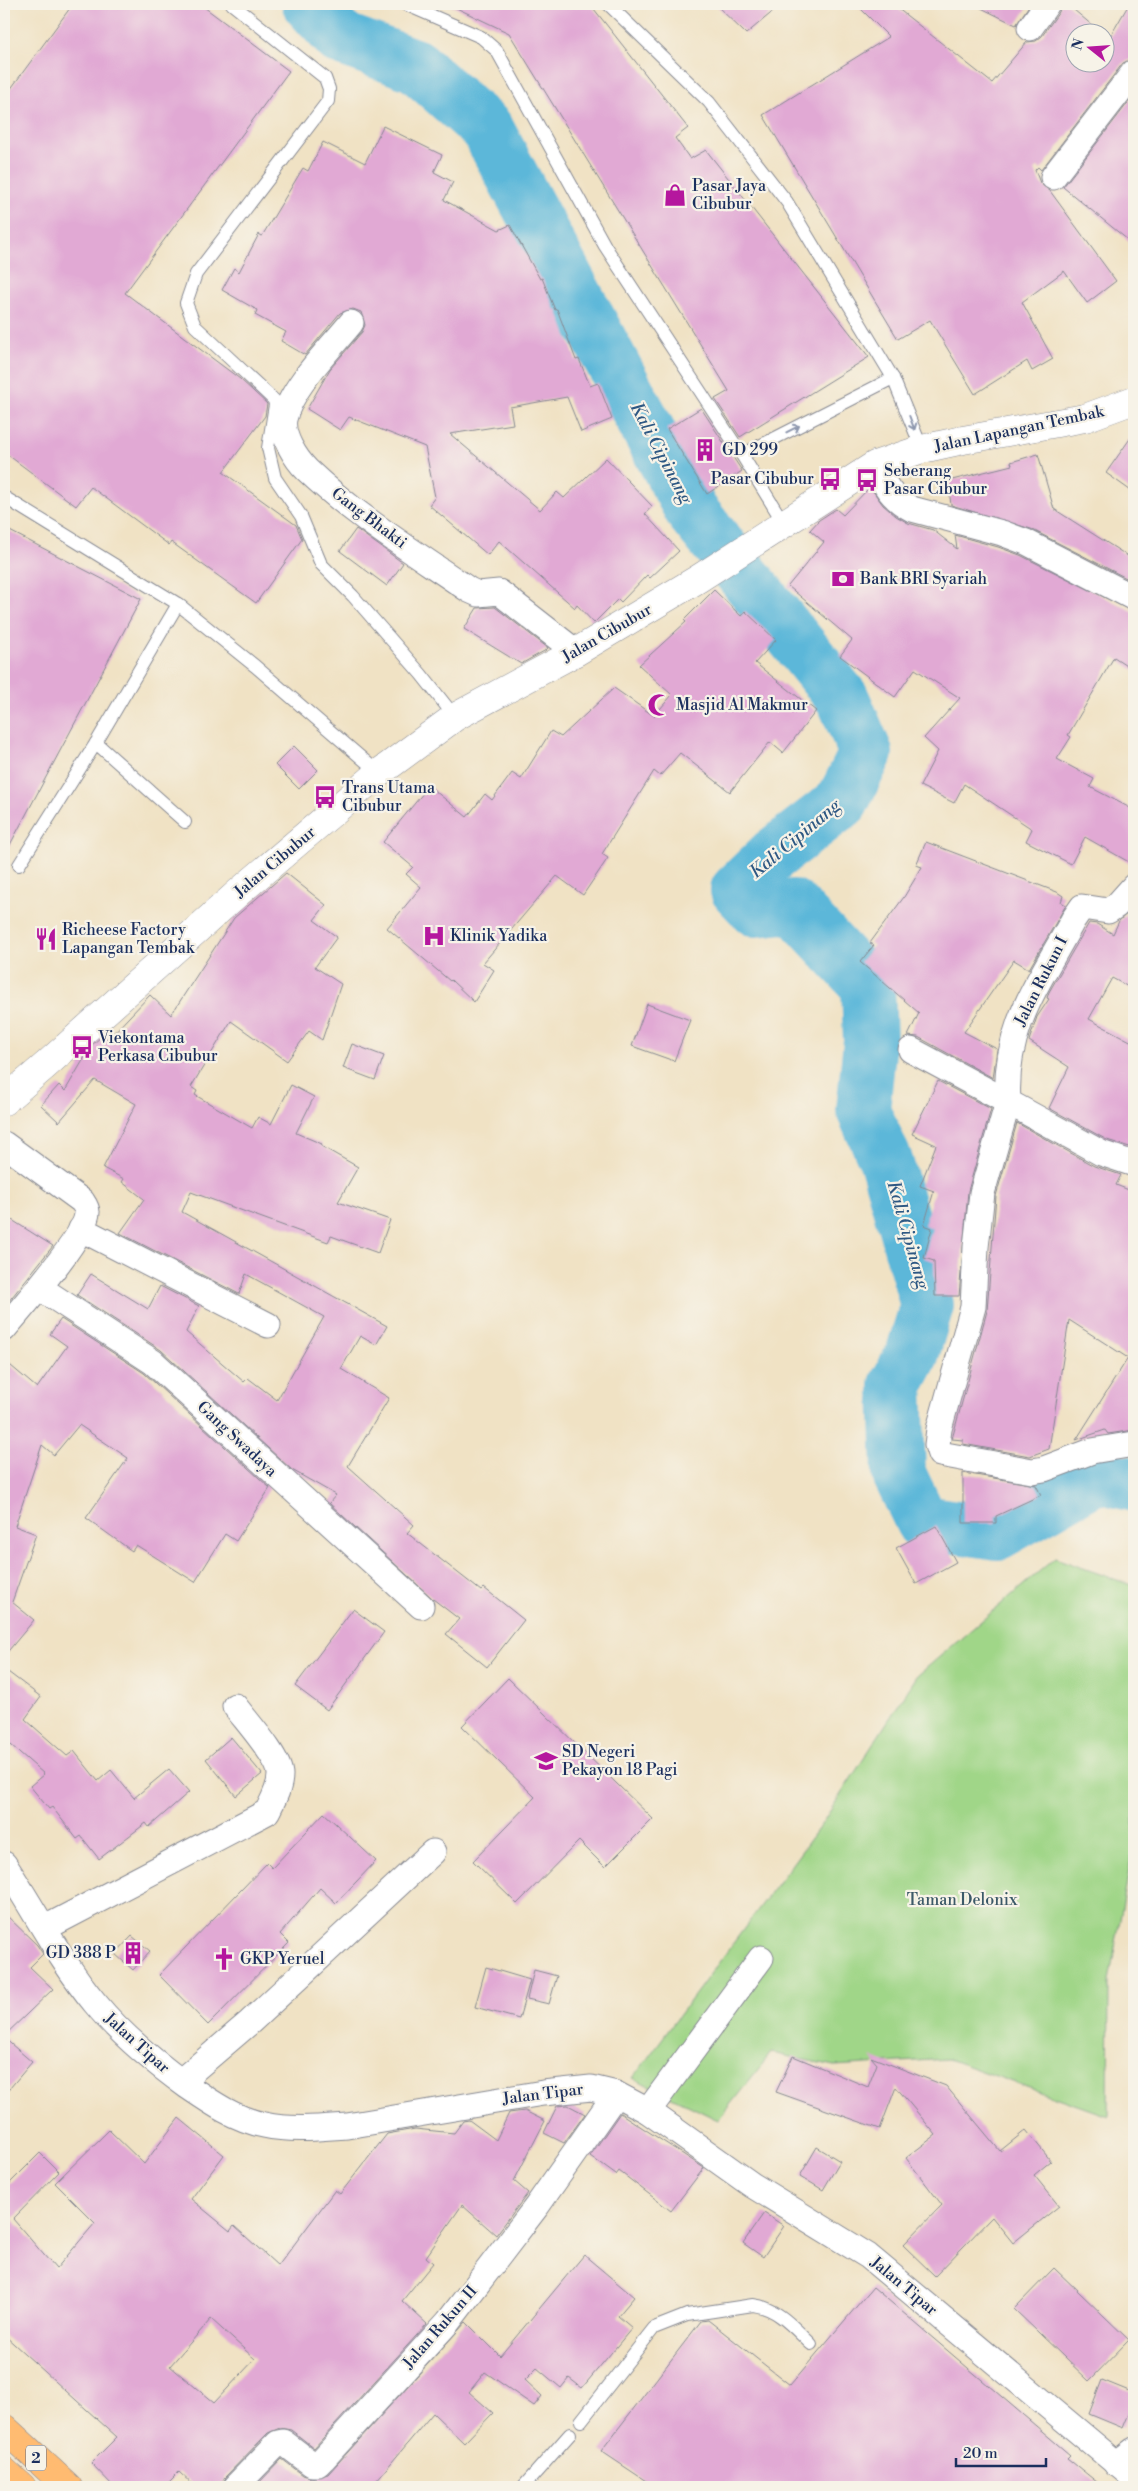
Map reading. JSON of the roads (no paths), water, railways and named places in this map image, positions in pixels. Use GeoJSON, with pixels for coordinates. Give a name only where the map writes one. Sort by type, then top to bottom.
{"type":"FeatureCollection","features":[{"type":"Feature","properties":{"kind":"highway","name":"2"},"geometry":{"type":"LineString","coordinates":[[4,2428],[68,2487]]}},
{"type":"Feature","properties":{"kind":"highway","name":"2"},"geometry":{"type":"LineString","coordinates":[[4,2471],[22,2487]]}},
{"type":"Feature","properties":{"kind":"street"},"geometry":{"type":"LineString","coordinates":[[1030,28],[1047,4]]}},
{"type":"Feature","properties":{"kind":"street"},"geometry":{"type":"LineString","coordinates":[[1053,176],[1134,72]]}},
{"type":"Feature","properties":{"kind":"street","name":"Gang Bhakti"},"geometry":{"type":"LineString","coordinates":[[351,324],[299,388],[285,418],[284,426],[289,444],[306,469],[362,516],[468,590],[478,594],[499,592],[576,652]]}},
{"type":"Feature","properties":{"kind":"street","name":"Jalan Lapangan Tembak"},"geometry":{"type":"LineString","coordinates":[[698,579],[783,522],[875,465],[922,449],[1085,418],[1134,402]]}},
{"type":"Feature","properties":{"kind":"street"},"geometry":{"type":"LineString","coordinates":[[875,465],[886,489],[901,503],[912,509],[1002,533],[1026,542],[1134,598]]}},
{"type":"Feature","properties":{"kind":"street","name":"Jalan Cibubur"},"geometry":{"type":"LineString","coordinates":[[4,1100],[46,1065],[239,892],[379,773],[455,717],[576,652],[698,579]]}},
{"type":"Feature","properties":{"kind":"street","name":"Jalan Rukun I"},"geometry":{"type":"LineString","coordinates":[[1008,1102],[1007,1079],[1014,1037],[1022,1011],[1073,920],[1082,906],[1108,911],[1117,905],[1134,886]]}},
{"type":"Feature","properties":{"kind":"street"},"geometry":{"type":"LineString","coordinates":[[911,1050],[1101,1154],[1134,1164]]}},
{"type":"Feature","properties":{"kind":"street"},"geometry":{"type":"LineString","coordinates":[[1008,1102],[982,1193],[976,1247],[973,1307],[936,1445],[940,1454],[1032,1470],[1044,1469],[1092,1451],[1134,1444]]}},
{"type":"Feature","properties":{"kind":"street"},"geometry":{"type":"LineString","coordinates":[[4,1144],[82,1201],[87,1211],[81,1229],[40,1288],[4,1329]]}},
{"type":"Feature","properties":{"kind":"street"},"geometry":{"type":"LineString","coordinates":[[81,1229],[268,1325]]}},
{"type":"Feature","properties":{"kind":"street","name":"Gang Swadaya"},"geometry":{"type":"LineString","coordinates":[[40,1288],[153,1362],[421,1606]]}},
{"type":"Feature","properties":{"kind":"street"},"geometry":{"type":"LineString","coordinates":[[45,1928],[267,1812],[279,1787],[280,1773],[276,1762],[236,1706]]}},
{"type":"Feature","properties":{"kind":"street"},"geometry":{"type":"LineString","coordinates":[[181,2081],[250,2022],[432,1852]]}},
{"type":"Feature","properties":{"kind":"street","name":"Jalan Tipar"},"geometry":{"type":"LineString","coordinates":[[4,1864],[94,2002],[119,2030],[181,2081],[232,2115],[265,2125],[294,2128],[347,2126],[412,2113],[567,2090],[591,2088],[616,2094],[648,2110],[752,2184],[868,2256],[1128,2464]]}},
{"type":"Feature","properties":{"kind":"street"},"geometry":{"type":"LineString","coordinates":[[648,2110],[761,1958]]}},
{"type":"Feature","properties":{"kind":"street","name":"Jalan Rukun II"},"geometry":{"type":"LineString","coordinates":[[236,2487],[278,2443],[283,2442],[312,2464],[318,2464],[323,2459],[448,2322],[537,2206],[616,2094]]}},
{"type":"Feature","properties":{"kind":"lane"},"geometry":{"type":"LineString","coordinates":[[232,4],[325,78],[329,89],[328,101],[196,274],[186,303],[196,326],[274,400],[268,448],[275,478],[301,516],[321,564],[353,596],[422,674],[455,717]]}},
{"type":"Feature","properties":{"kind":"lane"},"geometry":{"type":"LineString","coordinates":[[405,4],[481,37],[497,51],[605,246],[742,455],[783,522]]}},
{"type":"Feature","properties":{"kind":"lane"},"geometry":{"type":"LineString","coordinates":[[608,4],[709,102],[787,202],[893,378],[922,449]]}},
{"type":"Feature","properties":{"kind":"lane"},"geometry":{"type":"LineString","coordinates":[[742,455],[893,378]]}},
{"type":"Feature","properties":{"kind":"lane"},"geometry":{"type":"LineString","coordinates":[[4,497],[178,604],[262,672],[379,773]]}},
{"type":"Feature","properties":{"kind":"lane"},"geometry":{"type":"LineString","coordinates":[[19,865],[96,743],[178,604]]}},
{"type":"Feature","properties":{"kind":"lane"},"geometry":{"type":"LineString","coordinates":[[96,743],[185,822]]}},
{"type":"Feature","properties":{"kind":"lane"},"geometry":{"type":"LineString","coordinates":[[581,2421],[654,2328],[671,2320],[753,2305],[762,2306],[782,2316],[811,2344]]}},
{"type":"Feature","properties":{"kind":"lane"},"geometry":{"type":"LineString","coordinates":[[523,2487],[570,2434]]}},
{"type":"Feature","properties":{"kind":"waterway","name":"Kali Cipinang"},"geometry":{"type":"LineString","coordinates":[[309,4],[340,38],[416,66],[487,129],[692,512],[843,699],[866,753],[842,802],[773,855],[737,890],[756,910],[793,906],[868,986],[870,1041],[863,1110],[886,1161],[927,1305],[912,1355],[896,1385],[899,1474],[922,1522],[998,1533],[1098,1476],[1134,1485]]}},
{"type":"Feature","properties":{"kind":"place","name":"Pasar Jaya Cibubur"},"geometry":{"type":"Point","coordinates":[675,195]}},
{"type":"Feature","properties":{"kind":"place","name":"GD 299"},"geometry":{"type":"Point","coordinates":[705,450]}},
{"type":"Feature","properties":{"kind":"place","name":"Pasar Cibubur"},"geometry":{"type":"Point","coordinates":[830,479]}},
{"type":"Feature","properties":{"kind":"place","name":"Seberang Pasar Cibubur"},"geometry":{"type":"Point","coordinates":[867,480]}},
{"type":"Feature","properties":{"kind":"place","name":"Bank BRI Syariah"},"geometry":{"type":"Point","coordinates":[843,579]}},
{"type":"Feature","properties":{"kind":"place","name":"Masjid Al Makmur"},"geometry":{"type":"Point","coordinates":[659,705]}},
{"type":"Feature","properties":{"kind":"place","name":"Trans Utama Cibubur"},"geometry":{"type":"Point","coordinates":[325,797]}},
{"type":"Feature","properties":{"kind":"place","name":"Klinik Yadika"},"geometry":{"type":"Point","coordinates":[434,936]}},
{"type":"Feature","properties":{"kind":"place","name":"Richeese Factory Lapangan Tembak"},"geometry":{"type":"Point","coordinates":[46,939]}},
{"type":"Feature","properties":{"kind":"place","name":"Viekontama Perkasa Cibubur"},"geometry":{"type":"Point","coordinates":[82,1047]}},
{"type":"Feature","properties":{"kind":"place","name":"SD Negeri Pekayon 18 Pagi"},"geometry":{"type":"Point","coordinates":[546,1761]}},
{"type":"Feature","properties":{"kind":"place","name":"GD 388 P"},"geometry":{"type":"Point","coordinates":[133,1953]}},
{"type":"Feature","properties":{"kind":"place","name":"GKP Yeruel"},"geometry":{"type":"Point","coordinates":[224,1959]}},
{"type":"Feature","properties":{"kind":"park label","name":"Taman Delonix"},"geometry":{"type":"Point","coordinates":[962,1900]}}]}
